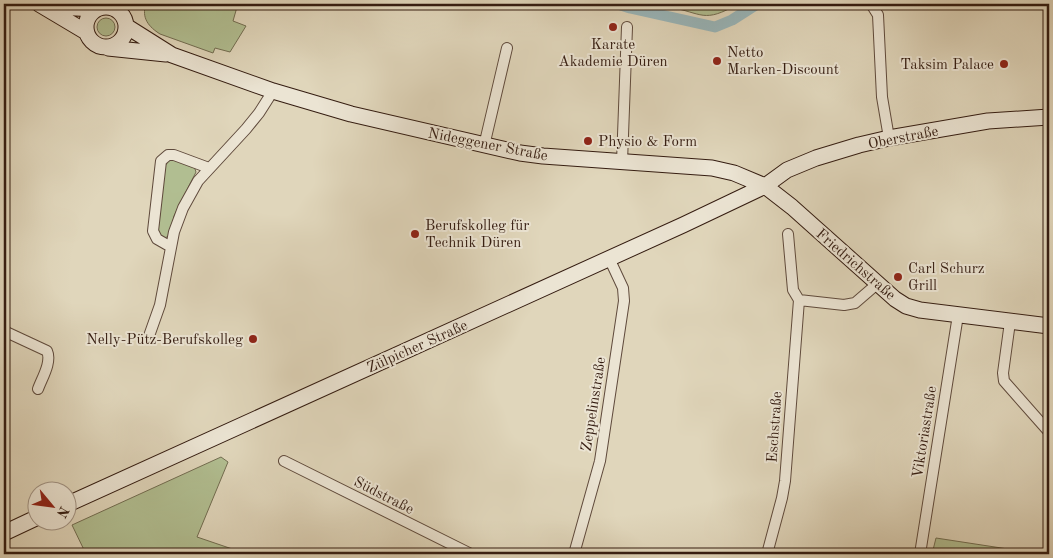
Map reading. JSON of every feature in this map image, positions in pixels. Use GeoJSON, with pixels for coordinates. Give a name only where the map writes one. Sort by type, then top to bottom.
{"type":"FeatureCollection","features":[{"type":"Feature","properties":{"kind":"main road"},"geometry":{"type":"LineString","coordinates":[[39,4],[86,32],[94,44],[108,48],[116,46],[122,40],[132,4]]}},
{"type":"Feature","properties":{"kind":"main road"},"geometry":{"type":"LineString","coordinates":[[45,4],[103,6],[111,8],[123,16],[126,25]]}},
{"type":"Feature","properties":{"kind":"main road"},"geometry":{"type":"LineString","coordinates":[[86,32],[86,23],[90,14],[103,6]]}},
{"type":"Feature","properties":{"kind":"main road","name":"Nideggener Straße"},"geometry":{"type":"LineString","coordinates":[[126,25],[172,55]]}},
{"type":"Feature","properties":{"kind":"main road","name":"Nideggener Straße"},"geometry":{"type":"LineString","coordinates":[[108,48],[172,55],[273,91],[351,114],[484,146],[543,156],[727,170],[765,186]]}},
{"type":"Feature","properties":{"kind":"main road","name":"Oberstraße"},"geometry":{"type":"LineString","coordinates":[[765,186],[787,170],[816,158],[889,138],[988,121],[1049,117]]}},
{"type":"Feature","properties":{"kind":"main road","name":"Zülpicher Straße"},"geometry":{"type":"LineString","coordinates":[[78,499],[765,186]]}},
{"type":"Feature","properties":{"kind":"main road","name":"Friedrichstraße"},"geometry":{"type":"LineString","coordinates":[[765,186],[876,284],[906,306],[920,310],[1049,326]]}},
{"type":"Feature","properties":{"kind":"main road"},"geometry":{"type":"LineString","coordinates":[[4,533],[28,522]]}},
{"type":"Feature","properties":{"kind":"street"},"geometry":{"type":"LineString","coordinates":[[873,7],[878,15],[882,97],[889,138]]}},
{"type":"Feature","properties":{"kind":"street"},"geometry":{"type":"LineString","coordinates":[[622,162],[627,27]]}},
{"type":"Feature","properties":{"kind":"street"},"geometry":{"type":"LineString","coordinates":[[484,146],[507,48]]}},
{"type":"Feature","properties":{"kind":"street"},"geometry":{"type":"LineString","coordinates":[[149,336],[164,288],[177,222],[183,208],[198,181],[246,129],[273,91]]}},
{"type":"Feature","properties":{"kind":"street"},"geometry":{"type":"LineString","coordinates":[[172,247],[156,239],[153,231],[161,161],[168,155],[174,155],[209,168]]}},
{"type":"Feature","properties":{"kind":"street","name":"Eschstraße"},"geometry":{"type":"LineString","coordinates":[[767,554],[785,481],[799,300],[794,290],[788,234]]}},
{"type":"Feature","properties":{"kind":"street","name":"Zeppelinstraße"},"geometry":{"type":"LineString","coordinates":[[574,554],[600,460],[624,301],[623,288],[609,258]]}},
{"type":"Feature","properties":{"kind":"street"},"geometry":{"type":"LineString","coordinates":[[799,300],[844,305],[855,302],[876,284]]}},
{"type":"Feature","properties":{"kind":"street","name":"Viktoriastraße"},"geometry":{"type":"LineString","coordinates":[[920,554],[958,315]]}},
{"type":"Feature","properties":{"kind":"street"},"geometry":{"type":"LineString","coordinates":[[1010,322],[1003,373],[1004,381],[1049,432]]}},
{"type":"Feature","properties":{"kind":"street"},"geometry":{"type":"LineString","coordinates":[[4,331],[47,351],[48,361],[38,389]]}},
{"type":"Feature","properties":{"kind":"street","name":"Südstraße"},"geometry":{"type":"LineString","coordinates":[[284,461],[471,554]]}},
{"type":"Feature","properties":{"kind":"green space"},"geometry":{"type":"Polygon","coordinates":[[[146,4],[228,4],[237,7],[233,21],[246,26],[230,52],[215,48],[213,53],[160,34],[149,25],[145,18],[146,4]]]}},
{"type":"Feature","properties":{"kind":"green space"},"geometry":{"type":"Polygon","coordinates":[[[637,4],[738,4],[717,14],[703,15],[669,7],[637,4]]]}},
{"type":"Feature","properties":{"kind":"green space"},"geometry":{"type":"Polygon","coordinates":[[[106,18],[112,21],[115,27],[112,33],[106,36],[100,33],[97,27],[100,21],[106,18]]]}},
{"type":"Feature","properties":{"kind":"green space"},"geometry":{"type":"Polygon","coordinates":[[[170,159],[194,166],[196,172],[174,216],[170,235],[165,238],[158,231],[165,166],[170,159]]]}},
{"type":"Feature","properties":{"kind":"green space"},"geometry":{"type":"Polygon","coordinates":[[[221,457],[228,462],[197,537],[247,554],[86,554],[74,530],[78,530],[78,522],[221,457]]]}},
{"type":"Feature","properties":{"kind":"green space"},"geometry":{"type":"Polygon","coordinates":[[[936,538],[1034,553],[1034,554],[932,554],[936,538]]]}},
{"type":"Feature","properties":{"kind":"waterway"},"geometry":{"type":"LineString","coordinates":[[618,4],[715,27],[732,20],[757,4]]}},
{"type":"Feature","properties":{"kind":"place","name":"Karate Akademie Düren"},"geometry":{"type":"Point","coordinates":[613,27]}},
{"type":"Feature","properties":{"kind":"place","name":"Netto Marken-Discount"},"geometry":{"type":"Point","coordinates":[717,61]}},
{"type":"Feature","properties":{"kind":"place","name":"Taksim Palace"},"geometry":{"type":"Point","coordinates":[1004,64]}},
{"type":"Feature","properties":{"kind":"place","name":"Physio & Form"},"geometry":{"type":"Point","coordinates":[588,141]}},
{"type":"Feature","properties":{"kind":"place","name":"Berufskolleg für Technik Düren"},"geometry":{"type":"Point","coordinates":[415,234]}},
{"type":"Feature","properties":{"kind":"place","name":"Carl Schurz Grill"},"geometry":{"type":"Point","coordinates":[898,277]}},
{"type":"Feature","properties":{"kind":"place","name":"Nelly-Pütz-Berufskolleg"},"geometry":{"type":"Point","coordinates":[253,339]}}]}
